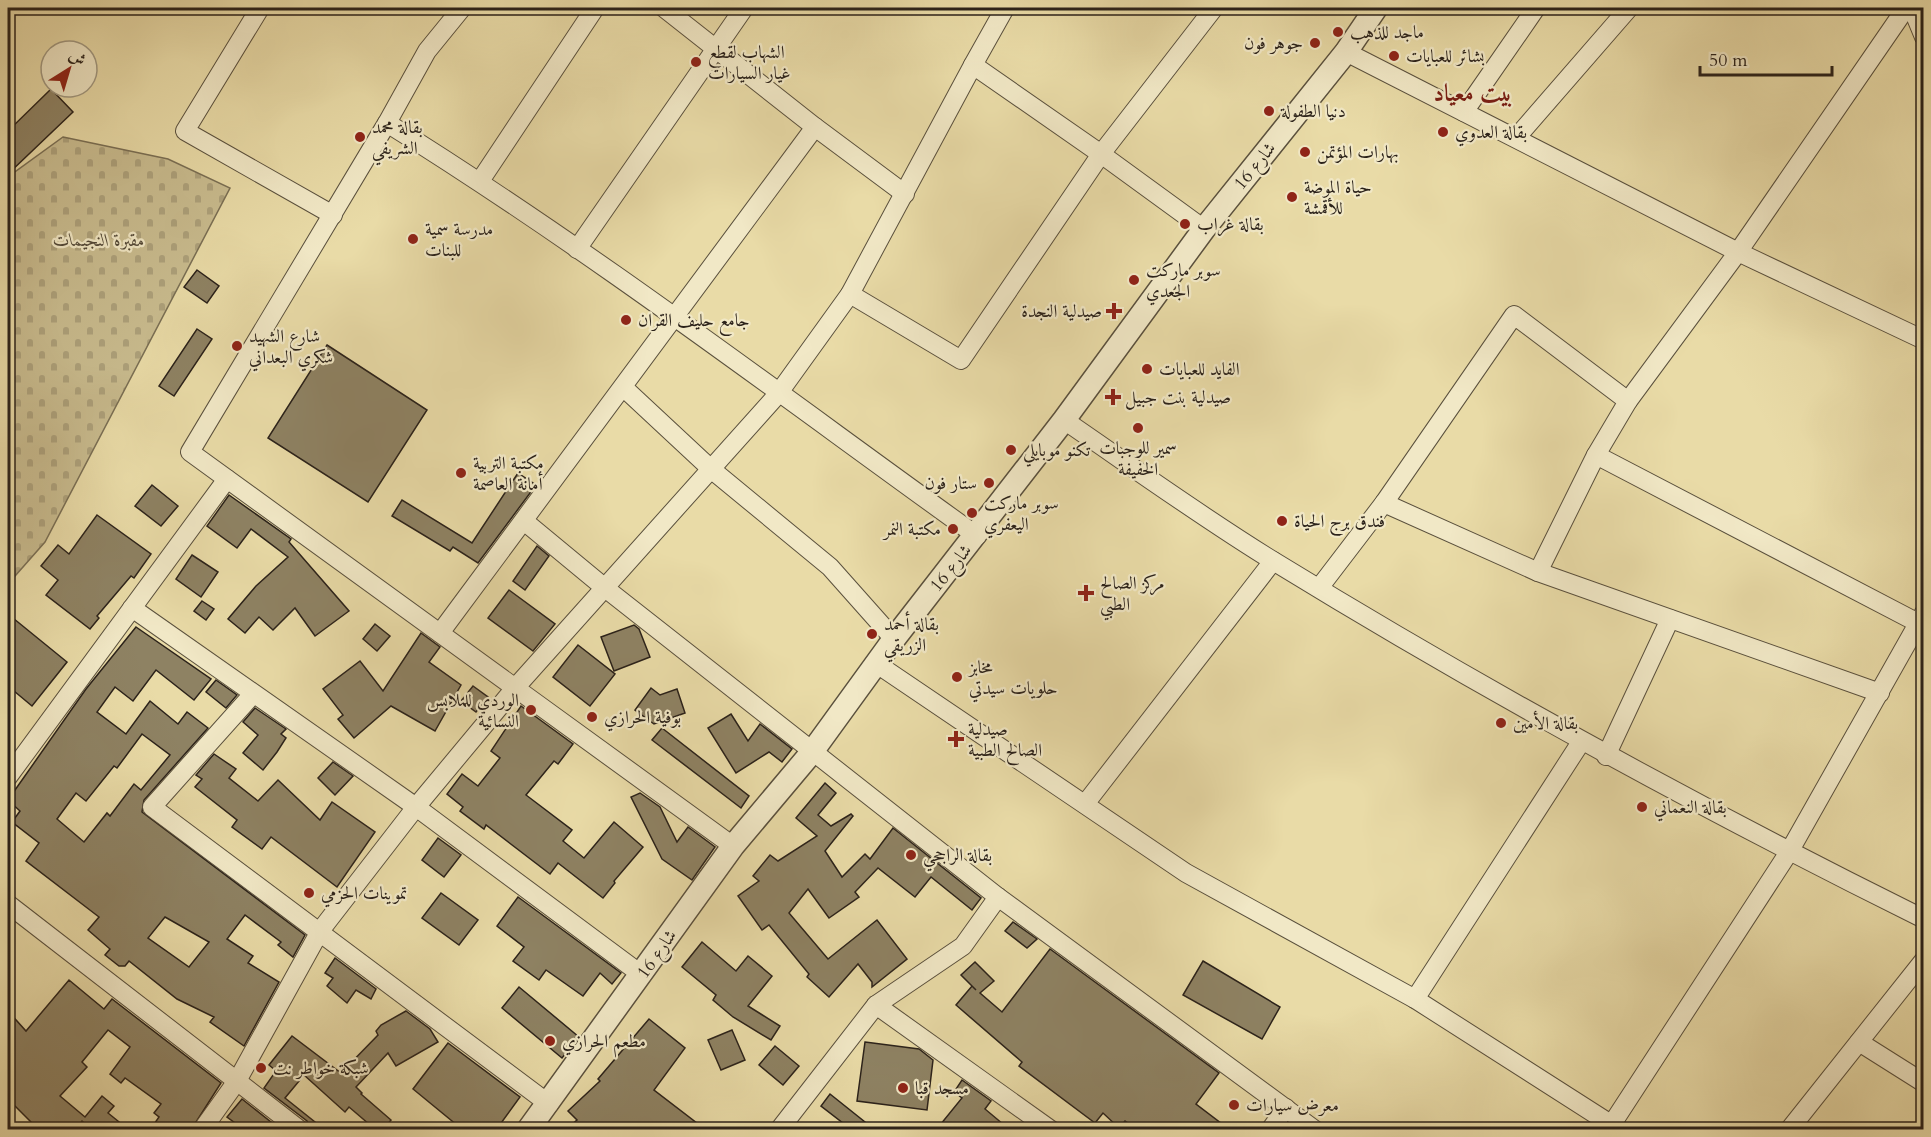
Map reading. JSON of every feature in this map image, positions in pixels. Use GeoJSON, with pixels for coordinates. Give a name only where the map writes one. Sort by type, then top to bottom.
{"type":"FeatureCollection","features":[{"type":"Feature","properties":{"kind":"street"},"geometry":{"type":"LineString","coordinates":[[260,8],[185,131],[333,214]]}},
{"type":"Feature","properties":{"kind":"street"},"geometry":{"type":"LineString","coordinates":[[462,8],[427,51],[387,123],[190,452],[733,846]]}},
{"type":"Feature","properties":{"kind":"street"},"geometry":{"type":"LineString","coordinates":[[480,181],[595,8]]}},
{"type":"Feature","properties":{"kind":"street"},"geometry":{"type":"LineString","coordinates":[[663,8],[905,194]]}},
{"type":"Feature","properties":{"kind":"street"},"geometry":{"type":"LineString","coordinates":[[577,249],[715,46],[744,8]]}},
{"type":"Feature","properties":{"kind":"street"},"geometry":{"type":"LineString","coordinates":[[202,1130],[237,1082],[320,931],[416,807],[515,688],[778,394],[850,294],[1005,8]]}},
{"type":"Feature","properties":{"kind":"street"},"geometry":{"type":"LineString","coordinates":[[850,294],[961,360],[1101,154],[1214,8]]}},
{"type":"Feature","properties":{"kind":"street","name":"شارع 16"},"geometry":{"type":"LineString","coordinates":[[528,1130],[549,1104],[733,846],[812,752],[894,639],[977,536],[1064,420],[1204,229],[1346,52],[1376,8]]}},
{"type":"Feature","properties":{"kind":"street"},"geometry":{"type":"LineString","coordinates":[[1464,112],[1536,8]]}},
{"type":"Feature","properties":{"kind":"street"},"geometry":{"type":"LineString","coordinates":[[1515,138],[1629,8]]}},
{"type":"Feature","properties":{"kind":"street"},"geometry":{"type":"LineString","coordinates":[[1538,572],[1596,455],[1628,401],[1738,252],[1906,8]]}},
{"type":"Feature","properties":{"kind":"street"},"geometry":{"type":"LineString","coordinates":[[1912,8],[1923,37]]}},
{"type":"Feature","properties":{"kind":"street"},"geometry":{"type":"LineString","coordinates":[[1346,52],[1738,252],[1923,340]]}},
{"type":"Feature","properties":{"kind":"street"},"geometry":{"type":"LineString","coordinates":[[973,65],[1204,229]]}},
{"type":"Feature","properties":{"kind":"street"},"geometry":{"type":"LineString","coordinates":[[387,123],[480,181],[675,317],[778,394],[977,536]]}},
{"type":"Feature","properties":{"kind":"street"},"geometry":{"type":"LineString","coordinates":[[440,633],[815,127]]}},
{"type":"Feature","properties":{"kind":"street"},"geometry":{"type":"LineString","coordinates":[[1319,588],[1383,503],[1514,315],[1628,401]]}},
{"type":"Feature","properties":{"kind":"street"},"geometry":{"type":"LineString","coordinates":[[623,387],[711,469],[830,567],[894,639]]}},
{"type":"Feature","properties":{"kind":"street"},"geometry":{"type":"LineString","coordinates":[[1064,420],[1273,561],[1581,742],[1923,919]]}},
{"type":"Feature","properties":{"kind":"street"},"geometry":{"type":"LineString","coordinates":[[877,664],[1186,873],[1415,999],[1616,1127],[1790,852],[1922,621],[1596,455]]}},
{"type":"Feature","properties":{"kind":"street"},"geometry":{"type":"LineString","coordinates":[[8,777],[227,479]]}},
{"type":"Feature","properties":{"kind":"street"},"geometry":{"type":"LineString","coordinates":[[1383,503],[1538,572],[1880,693]]}},
{"type":"Feature","properties":{"kind":"street"},"geometry":{"type":"LineString","coordinates":[[524,521],[605,588],[998,897],[1315,1130]]}},
{"type":"Feature","properties":{"kind":"street"},"geometry":{"type":"LineString","coordinates":[[1085,804],[1273,561]]}},
{"type":"Feature","properties":{"kind":"street"},"geometry":{"type":"LineString","coordinates":[[132,608],[416,807],[642,975]]}},
{"type":"Feature","properties":{"kind":"street"},"geometry":{"type":"LineString","coordinates":[[1606,756],[1670,618]]}},
{"type":"Feature","properties":{"kind":"street"},"geometry":{"type":"LineString","coordinates":[[254,694],[152,807],[549,1104]]}},
{"type":"Feature","properties":{"kind":"street"},"geometry":{"type":"LineString","coordinates":[[1415,999],[1581,742]]}},
{"type":"Feature","properties":{"kind":"street"},"geometry":{"type":"LineString","coordinates":[[787,1127],[876,1005],[963,946],[998,897]]}},
{"type":"Feature","properties":{"kind":"street"},"geometry":{"type":"LineString","coordinates":[[8,904],[300,1130]]}},
{"type":"Feature","properties":{"kind":"street"},"geometry":{"type":"LineString","coordinates":[[1789,1130],[1923,960]]}},
{"type":"Feature","properties":{"kind":"street"},"geometry":{"type":"LineString","coordinates":[[876,1005],[1050,1130]]}},
{"type":"Feature","properties":{"kind":"street"},"geometry":{"type":"LineString","coordinates":[[1858,1042],[1923,1083]]}},
{"type":"Feature","properties":{"kind":"street"},"geometry":{"type":"LineString","coordinates":[[1270,1130],[1286,1108]]}},
{"type":"Feature","properties":{"kind":"green space","name":"مقبرة النجيمات"},"geometry":{"type":"Polygon","coordinates":[[[63,137],[168,159],[230,188],[45,542],[8,584],[8,177],[63,137]]]}},
{"type":"Feature","properties":{"kind":"building"},"geometry":{"type":"Polygon","coordinates":[[[41,99],[61,99],[73,112],[8,174],[8,131],[41,99]]]}},
{"type":"Feature","properties":{"kind":"building"},"geometry":{"type":"Polygon","coordinates":[[[197,270],[219,286],[207,303],[184,287],[197,270]]]}},
{"type":"Feature","properties":{"kind":"building"},"geometry":{"type":"Polygon","coordinates":[[[197,329],[212,339],[174,396],[159,386],[197,329]]]}},
{"type":"Feature","properties":{"kind":"building"},"geometry":{"type":"Polygon","coordinates":[[[327,345],[427,410],[368,502],[268,438],[327,345]]]}},
{"type":"Feature","properties":{"kind":"building"},"geometry":{"type":"Polygon","coordinates":[[[518,473],[536,485],[478,563],[453,547],[450,551],[392,516],[402,500],[472,543],[518,473]]]}},
{"type":"Feature","properties":{"kind":"building"},"geometry":{"type":"Polygon","coordinates":[[[152,485],[178,506],[161,526],[135,506],[152,485]]]}},
{"type":"Feature","properties":{"kind":"building"},"geometry":{"type":"Polygon","coordinates":[[[229,495],[291,539],[289,542],[349,611],[315,636],[295,608],[273,630],[259,617],[245,633],[228,619],[256,586],[288,557],[251,529],[237,548],[207,526],[229,495]]]}},
{"type":"Feature","properties":{"kind":"building"},"geometry":{"type":"Polygon","coordinates":[[[97,515],[151,554],[134,578],[131,576],[97,616],[99,618],[90,629],[46,595],[58,580],[41,566],[58,545],[69,554],[97,515]]]}},
{"type":"Feature","properties":{"kind":"building"},"geometry":{"type":"Polygon","coordinates":[[[537,546],[549,556],[525,590],[513,581],[537,546]]]}},
{"type":"Feature","properties":{"kind":"building"},"geometry":{"type":"Polygon","coordinates":[[[192,555],[218,572],[201,597],[176,579],[192,555]]]}},
{"type":"Feature","properties":{"kind":"building"},"geometry":{"type":"Polygon","coordinates":[[[509,590],[555,624],[533,651],[488,618],[509,590]]]}},
{"type":"Feature","properties":{"kind":"building"},"geometry":{"type":"Polygon","coordinates":[[[202,601],[214,609],[206,620],[194,611],[202,601]]]}},
{"type":"Feature","properties":{"kind":"building"},"geometry":{"type":"Polygon","coordinates":[[[8,614],[67,662],[32,706],[8,686],[8,614]]]}},
{"type":"Feature","properties":{"kind":"building"},"geometry":{"type":"Polygon","coordinates":[[[375,624],[390,636],[377,651],[363,639],[375,624]]]}},
{"type":"Feature","properties":{"kind":"building"},"geometry":{"type":"Polygon","coordinates":[[[634,625],[639,629],[650,657],[614,671],[601,637],[634,625]]]}},
{"type":"Feature","properties":{"kind":"building"},"geometry":{"type":"Polygon","coordinates":[[[136,627],[211,679],[194,700],[156,670],[133,701],[115,687],[97,712],[126,734],[150,701],[178,724],[187,712],[208,728],[144,800],[142,812],[305,935],[293,957],[278,945],[281,942],[245,915],[227,939],[253,956],[248,963],[279,982],[244,1046],[210,1022],[214,1017],[177,999],[129,961],[125,966],[119,966],[105,955],[110,949],[88,930],[99,917],[26,861],[39,843],[12,822],[20,811],[8,800],[86,689],[136,627]],[[142,734],[117,768],[114,766],[86,801],[76,793],[57,819],[84,842],[107,813],[110,816],[134,784],[141,790],[170,755],[142,734]],[[165,917],[148,938],[189,967],[209,942],[165,917]]]}},
{"type":"Feature","properties":{"kind":"building"},"geometry":{"type":"Polygon","coordinates":[[[421,633],[440,647],[429,662],[461,685],[435,731],[391,706],[354,738],[338,719],[343,715],[323,689],[360,661],[383,691],[421,633]]]}},
{"type":"Feature","properties":{"kind":"building"},"geometry":{"type":"Polygon","coordinates":[[[578,645],[615,674],[590,706],[553,677],[578,645]]]}},
{"type":"Feature","properties":{"kind":"building"},"geometry":{"type":"Polygon","coordinates":[[[216,680],[237,695],[226,708],[206,692],[216,680]]]}},
{"type":"Feature","properties":{"kind":"building"},"geometry":{"type":"Polygon","coordinates":[[[473,686],[488,697],[476,712],[461,701],[473,686]]]}},
{"type":"Feature","properties":{"kind":"building"},"geometry":{"type":"Polygon","coordinates":[[[651,688],[660,695],[677,689],[685,713],[654,724],[635,710],[651,688]]]}},
{"type":"Feature","properties":{"kind":"building"},"geometry":{"type":"Polygon","coordinates":[[[521,706],[573,744],[558,764],[554,761],[526,795],[572,830],[563,841],[584,858],[614,822],[643,847],[614,881],[615,883],[603,898],[558,863],[550,874],[486,825],[484,829],[460,811],[463,807],[447,794],[462,774],[478,786],[500,758],[491,751],[521,706]]]}},
{"type":"Feature","properties":{"kind":"building"},"geometry":{"type":"Polygon","coordinates":[[[255,708],[286,729],[281,734],[286,738],[263,770],[243,753],[258,735],[243,722],[255,708]]]}},
{"type":"Feature","properties":{"kind":"building"},"geometry":{"type":"Polygon","coordinates":[[[731,714],[748,741],[760,724],[792,749],[782,762],[769,752],[736,773],[708,728],[731,714]]]}},
{"type":"Feature","properties":{"kind":"building"},"geometry":{"type":"Polygon","coordinates":[[[662,728],[749,796],[741,808],[652,740],[662,728]]]}},
{"type":"Feature","properties":{"kind":"building"},"geometry":{"type":"Polygon","coordinates":[[[214,754],[236,769],[229,778],[258,801],[278,780],[320,820],[332,802],[375,832],[337,887],[271,837],[262,849],[232,827],[237,820],[195,787],[202,779],[196,775],[214,754]]]}},
{"type":"Feature","properties":{"kind":"building"},"geometry":{"type":"Polygon","coordinates":[[[333,762],[353,776],[335,795],[318,778],[333,762]]]}},
{"type":"Feature","properties":{"kind":"building"},"geometry":{"type":"Polygon","coordinates":[[[825,783],[836,793],[818,815],[831,826],[851,814],[853,816],[825,851],[842,877],[865,854],[870,859],[893,828],[981,898],[972,910],[931,877],[915,897],[878,868],[855,892],[859,897],[829,918],[808,889],[789,913],[828,959],[877,920],[907,959],[872,987],[872,982],[858,964],[829,997],[807,977],[809,974],[769,925],[762,930],[738,896],[759,881],[753,876],[770,855],[778,861],[817,836],[796,818],[825,783]]]}},
{"type":"Feature","properties":{"kind":"building"},"geometry":{"type":"Polygon","coordinates":[[[640,793],[660,807],[677,842],[688,827],[715,847],[692,880],[662,859],[631,797],[640,793]]]}},
{"type":"Feature","properties":{"kind":"building"},"geometry":{"type":"Polygon","coordinates":[[[438,838],[461,855],[444,877],[422,860],[438,838]]]}},
{"type":"Feature","properties":{"kind":"building"},"geometry":{"type":"Polygon","coordinates":[[[441,893],[478,920],[459,945],[422,918],[441,893]]]}},
{"type":"Feature","properties":{"kind":"building"},"geometry":{"type":"Polygon","coordinates":[[[518,897],[621,973],[612,984],[600,973],[583,996],[546,970],[539,980],[513,961],[524,947],[497,926],[518,897]]]}},
{"type":"Feature","properties":{"kind":"building"},"geometry":{"type":"Polygon","coordinates":[[[1013,922],[1037,939],[1027,948],[1005,931],[1013,922]]]}},
{"type":"Feature","properties":{"kind":"building"},"geometry":{"type":"Polygon","coordinates":[[[702,942],[736,971],[748,956],[772,976],[748,1006],[780,1026],[771,1040],[733,1017],[713,1000],[716,995],[682,967],[702,942]]]}},
{"type":"Feature","properties":{"kind":"building"},"geometry":{"type":"Polygon","coordinates":[[[1050,949],[1219,1073],[1196,1104],[1230,1130],[1138,1130],[1125,1121],[1119,1128],[1103,1113],[1095,1123],[1019,1066],[1022,1062],[956,1005],[972,986],[961,975],[975,962],[994,981],[980,993],[1002,1012],[1050,949]]]}},
{"type":"Feature","properties":{"kind":"building"},"geometry":{"type":"Polygon","coordinates":[[[335,958],[376,989],[371,999],[356,990],[347,1003],[327,986],[333,978],[325,973],[335,958]]]}},
{"type":"Feature","properties":{"kind":"building"},"geometry":{"type":"Polygon","coordinates":[[[1203,961],[1280,1007],[1262,1039],[1183,995],[1203,961]]]}},
{"type":"Feature","properties":{"kind":"building"},"geometry":{"type":"Polygon","coordinates":[[[69,980],[104,1009],[112,999],[221,1083],[191,1130],[150,1130],[159,1117],[154,1113],[161,1104],[125,1078],[121,1083],[110,1074],[130,1047],[108,1030],[82,1062],[87,1067],[60,1096],[85,1117],[102,1096],[114,1106],[108,1113],[129,1130],[92,1130],[82,1121],[75,1130],[39,1130],[8,1099],[8,1011],[26,1031],[69,980]]]}},
{"type":"Feature","properties":{"kind":"building"},"geometry":{"type":"Polygon","coordinates":[[[519,987],[579,1037],[562,1058],[502,1008],[519,987]]]}},
{"type":"Feature","properties":{"kind":"building"},"geometry":{"type":"Polygon","coordinates":[[[406,1011],[430,1029],[438,1042],[396,1066],[388,1053],[356,1087],[391,1120],[383,1130],[376,1130],[349,1107],[345,1112],[304,1075],[285,1098],[325,1130],[311,1130],[307,1121],[264,1088],[276,1071],[269,1065],[292,1036],[341,1073],[378,1035],[376,1031],[381,1025],[406,1011]]]}},
{"type":"Feature","properties":{"kind":"building"},"geometry":{"type":"Polygon","coordinates":[[[649,1019],[685,1048],[654,1090],[706,1130],[565,1130],[577,1120],[568,1111],[600,1081],[598,1079],[649,1019]]]}},
{"type":"Feature","properties":{"kind":"building"},"geometry":{"type":"Polygon","coordinates":[[[732,1030],[745,1060],[721,1070],[708,1040],[732,1030]]]}},
{"type":"Feature","properties":{"kind":"building"},"geometry":{"type":"Polygon","coordinates":[[[865,1042],[919,1049],[933,1060],[927,1110],[857,1101],[865,1042]]]}},
{"type":"Feature","properties":{"kind":"building"},"geometry":{"type":"Polygon","coordinates":[[[448,1043],[520,1097],[496,1130],[463,1130],[413,1089],[448,1043]]]}},
{"type":"Feature","properties":{"kind":"building"},"geometry":{"type":"Polygon","coordinates":[[[775,1046],[799,1066],[783,1085],[759,1065],[775,1046]]]}},
{"type":"Feature","properties":{"kind":"building"},"geometry":{"type":"Polygon","coordinates":[[[962,1080],[991,1101],[985,1109],[1010,1130],[936,1130],[962,1098],[954,1092],[962,1080]]]}},
{"type":"Feature","properties":{"kind":"building"},"geometry":{"type":"Polygon","coordinates":[[[830,1094],[875,1130],[852,1130],[821,1106],[830,1094]]]}},
{"type":"Feature","properties":{"kind":"building"},"geometry":{"type":"Polygon","coordinates":[[[242,1099],[281,1130],[231,1130],[235,1123],[227,1117],[242,1099]]]}},
{"type":"Feature","properties":{"kind":"place","name":"ماجد للذهب"},"geometry":{"type":"Point","coordinates":[1338,32]}},
{"type":"Feature","properties":{"kind":"place","name":"جوهر فون"},"geometry":{"type":"Point","coordinates":[1315,43]}},
{"type":"Feature","properties":{"kind":"place","name":"بشائر للعبايات"},"geometry":{"type":"Point","coordinates":[1394,56]}},
{"type":"Feature","properties":{"kind":"place","name":"الشهاب لقطع غيار السيارات"},"geometry":{"type":"Point","coordinates":[696,62]}},
{"type":"Feature","properties":{"kind":"place","name":"دنيا الطفولة"},"geometry":{"type":"Point","coordinates":[1269,111]}},
{"type":"Feature","properties":{"kind":"place","name":"بقالة العدوي"},"geometry":{"type":"Point","coordinates":[1443,132]}},
{"type":"Feature","properties":{"kind":"place","name":"بقالة محمد الشريفي"},"geometry":{"type":"Point","coordinates":[360,137]}},
{"type":"Feature","properties":{"kind":"place","name":"بهارات المؤتمن"},"geometry":{"type":"Point","coordinates":[1305,152]}},
{"type":"Feature","properties":{"kind":"place","name":"حياة الموضة للأقمشة"},"geometry":{"type":"Point","coordinates":[1292,197]}},
{"type":"Feature","properties":{"kind":"place","name":"بقالة غراب"},"geometry":{"type":"Point","coordinates":[1185,224]}},
{"type":"Feature","properties":{"kind":"place","name":"مدرسة سمية للبنات"},"geometry":{"type":"Point","coordinates":[413,239]}},
{"type":"Feature","properties":{"kind":"place","name":"سوبر ماركت الجعدي"},"geometry":{"type":"Point","coordinates":[1134,280]}},
{"type":"Feature","properties":{"kind":"place","name":"صيدلية النجدة"},"geometry":{"type":"Point","coordinates":[1114,311]}},
{"type":"Feature","properties":{"kind":"place","name":"جامع حليف القران"},"geometry":{"type":"Point","coordinates":[626,320]}},
{"type":"Feature","properties":{"kind":"place","name":"شارع الشهيد شكري البعداني"},"geometry":{"type":"Point","coordinates":[237,346]}},
{"type":"Feature","properties":{"kind":"place","name":"الفايد للعبايات"},"geometry":{"type":"Point","coordinates":[1147,369]}},
{"type":"Feature","properties":{"kind":"place","name":"صيدلية بنت جبيل"},"geometry":{"type":"Point","coordinates":[1113,397]}},
{"type":"Feature","properties":{"kind":"place","name":"سمير للوجبات الخفيفة"},"geometry":{"type":"Point","coordinates":[1138,428]}},
{"type":"Feature","properties":{"kind":"place","name":"تكنو موبايلي"},"geometry":{"type":"Point","coordinates":[1011,450]}},
{"type":"Feature","properties":{"kind":"place","name":"مكتبة التربية أمانة العاصمة"},"geometry":{"type":"Point","coordinates":[461,473]}},
{"type":"Feature","properties":{"kind":"place","name":"ستار فون"},"geometry":{"type":"Point","coordinates":[989,483]}},
{"type":"Feature","properties":{"kind":"place","name":"سوبر ماركت اليعفري"},"geometry":{"type":"Point","coordinates":[972,513]}},
{"type":"Feature","properties":{"kind":"place","name":"فندق برج الحياة"},"geometry":{"type":"Point","coordinates":[1282,521]}},
{"type":"Feature","properties":{"kind":"place","name":"مكتبة النمر"},"geometry":{"type":"Point","coordinates":[953,529]}},
{"type":"Feature","properties":{"kind":"place","name":"مركز الصالح الطبي"},"geometry":{"type":"Point","coordinates":[1086,593]}},
{"type":"Feature","properties":{"kind":"place","name":"بقالة أحمد الزريقي"},"geometry":{"type":"Point","coordinates":[872,634]}},
{"type":"Feature","properties":{"kind":"place","name":"مخابز حلويات سيدتي"},"geometry":{"type":"Point","coordinates":[957,677]}},
{"type":"Feature","properties":{"kind":"place","name":"الوردي للملابس النسائية"},"geometry":{"type":"Point","coordinates":[531,710]}},
{"type":"Feature","properties":{"kind":"place","name":"بوفية الحرازي"},"geometry":{"type":"Point","coordinates":[592,717]}},
{"type":"Feature","properties":{"kind":"place","name":"بقالة الأمين"},"geometry":{"type":"Point","coordinates":[1501,723]}},
{"type":"Feature","properties":{"kind":"place","name":"صيدلية الصالح الطبية"},"geometry":{"type":"Point","coordinates":[956,739]}},
{"type":"Feature","properties":{"kind":"place","name":"بقالة النعماني"},"geometry":{"type":"Point","coordinates":[1642,807]}},
{"type":"Feature","properties":{"kind":"place","name":"بقالة الراجحي"},"geometry":{"type":"Point","coordinates":[911,855]}},
{"type":"Feature","properties":{"kind":"place","name":"تموينات الحزمي"},"geometry":{"type":"Point","coordinates":[309,893]}},
{"type":"Feature","properties":{"kind":"place","name":"مطعم الحرازي"},"geometry":{"type":"Point","coordinates":[550,1041]}},
{"type":"Feature","properties":{"kind":"place","name":"شبكة خواطر نت"},"geometry":{"type":"Point","coordinates":[261,1068]}},
{"type":"Feature","properties":{"kind":"place","name":"مسجد قبا"},"geometry":{"type":"Point","coordinates":[903,1088]}},
{"type":"Feature","properties":{"kind":"place","name":"معرض سيارات"},"geometry":{"type":"Point","coordinates":[1234,1105]}},
{"type":"Feature","properties":{"kind":"district","name":"بيت معياد"},"geometry":{"type":"Point","coordinates":[1473,93]}}]}
